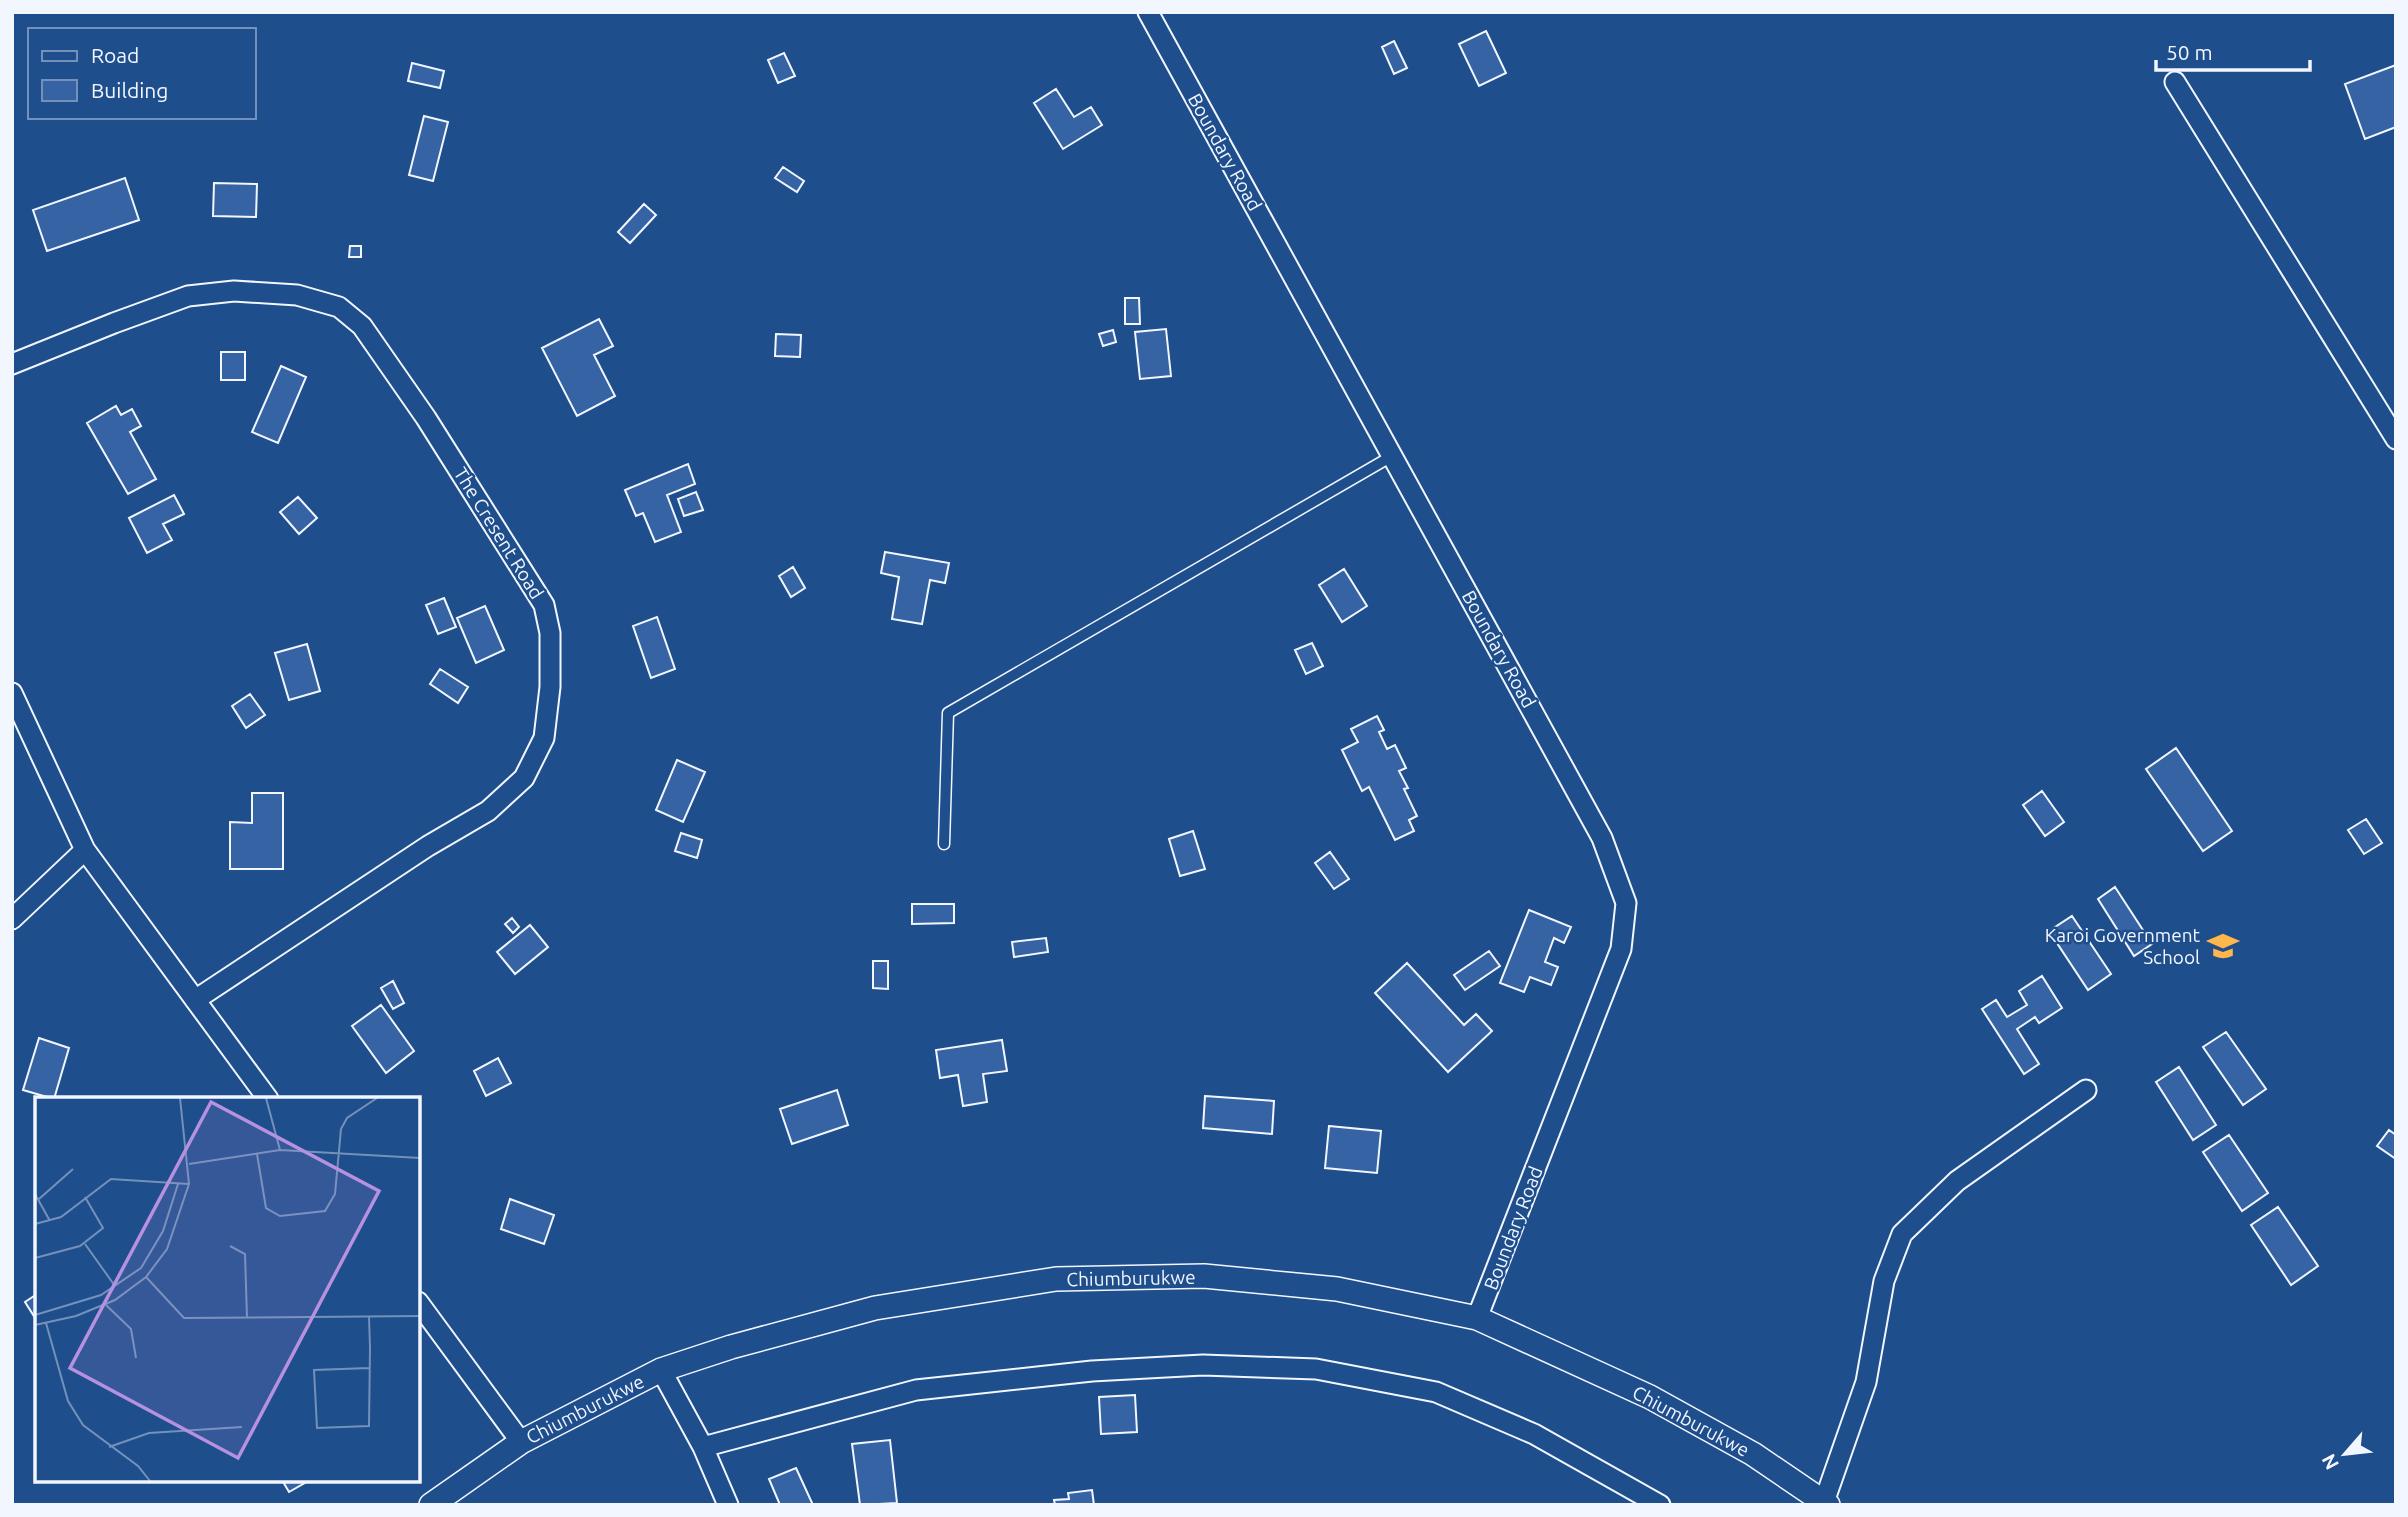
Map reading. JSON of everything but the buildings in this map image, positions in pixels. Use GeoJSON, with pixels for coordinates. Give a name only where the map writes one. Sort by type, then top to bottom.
{"type":"FeatureCollection","features":[{"type":"Feature","properties":{"kind":"street","name":"Boundary Road"},"geometry":{"type":"LineString","coordinates":[[1148,12],[1602,838],[1626,903],[1621,949],[1478,1318]]}},
{"type":"Feature","properties":{"kind":"street"},"geometry":{"type":"LineString","coordinates":[[2175,82],[2396,439]]}},
{"type":"Feature","properties":{"kind":"street","name":"The Cresent Road"},"geometry":{"type":"LineString","coordinates":[[12,364],[188,296],[234,291],[298,295],[339,307],[362,326],[426,418],[544,605],[550,633],[550,687],[544,738],[524,778],[488,811],[428,846],[195,1000]]}},
{"type":"Feature","properties":{"kind":"street"},"geometry":{"type":"LineString","coordinates":[[12,693],[85,850],[267,1097]]}},
{"type":"Feature","properties":{"kind":"street"},"geometry":{"type":"LineString","coordinates":[[12,919],[85,850]]}},
{"type":"Feature","properties":{"kind":"street"},"geometry":{"type":"LineString","coordinates":[[1826,1504],[1866,1382],[1884,1281],[1902,1234],[1957,1181],[2087,1090]]}},
{"type":"Feature","properties":{"kind":"street","name":"Chiumburukwe"},"geometry":{"type":"LineString","coordinates":[[431,1505],[522,1442],[661,1370],[731,1347],[875,1308],[1056,1279],[1204,1276],[1337,1289],[1478,1318],[1650,1397],[1754,1454],[1826,1504]]}},
{"type":"Feature","properties":{"kind":"street"},"geometry":{"type":"LineString","coordinates":[[420,1305],[522,1442]]}},
{"type":"Feature","properties":{"kind":"street"},"geometry":{"type":"LineString","coordinates":[[703,1447],[916,1390],[1092,1371],[1189,1366],[1316,1369],[1436,1392],[1534,1434],[1660,1505]]}},
{"type":"Feature","properties":{"kind":"street"},"geometry":{"type":"LineString","coordinates":[[661,1370],[703,1447],[728,1505]]}},
{"type":"Feature","properties":{"kind":"lane"},"geometry":{"type":"LineString","coordinates":[[944,844],[948,713],[1392,456]]}},
{"type":"Feature","properties":{"kind":"place","name":"Karoi Government School"},"geometry":{"type":"Point","coordinates":[2223,946]}}]}
